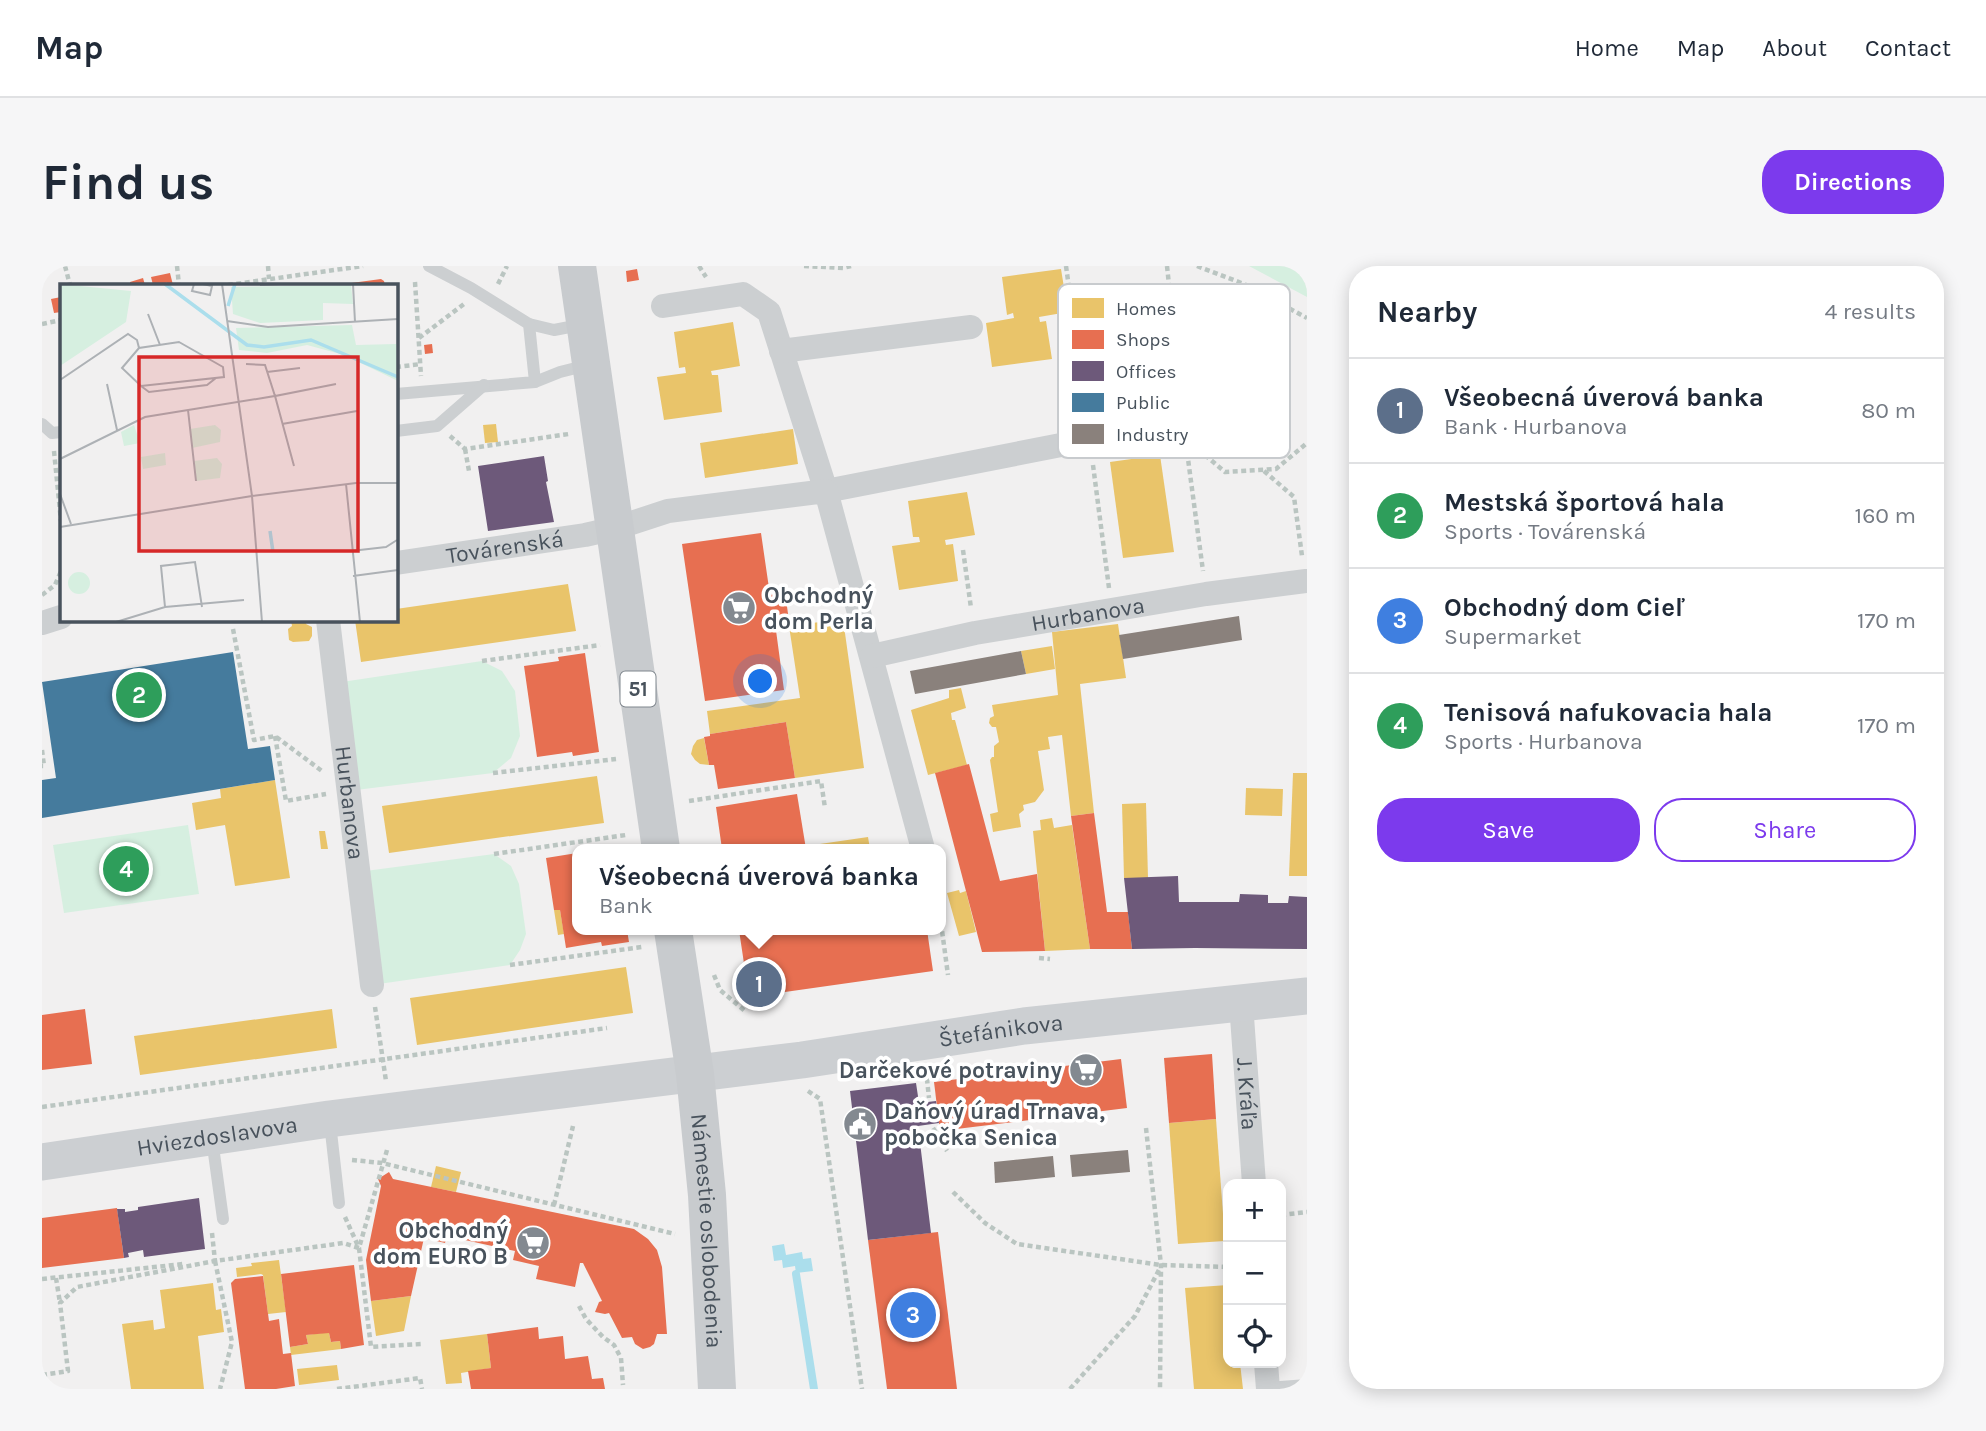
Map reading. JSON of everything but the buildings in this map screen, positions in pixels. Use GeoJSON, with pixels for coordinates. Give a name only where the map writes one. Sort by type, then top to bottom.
{"type":"FeatureCollection","features":[{"type":"Feature","properties":{"kind":"main road","name":"51"},"geometry":{"type":"LineString","coordinates":[[577,266],[660,844]]}},
{"type":"Feature","properties":{"kind":"main road"},"geometry":{"type":"LineString","coordinates":[[658,938],[695,1074]]}},
{"type":"Feature","properties":{"kind":"main road","name":"Štefánikova"},"geometry":{"type":"LineString","coordinates":[[695,1074],[1024,1026],[1307,996]]}},
{"type":"Feature","properties":{"kind":"main road","name":"Hviezdoslavova"},"geometry":{"type":"LineString","coordinates":[[42,1162],[329,1119],[612,1082],[695,1074]]}},
{"type":"Feature","properties":{"kind":"main road","name":"Námestie oslobodenia"},"geometry":{"type":"LineString","coordinates":[[695,1074],[708,1195],[717,1389]]}},
{"type":"Feature","properties":{"kind":"street"},"geometry":{"type":"LineString","coordinates":[[663,306],[743,294],[769,312],[826,491],[922,844]]}},
{"type":"Feature","properties":{"kind":"street"},"geometry":{"type":"LineString","coordinates":[[781,351],[971,327]]}},
{"type":"Feature","properties":{"kind":"street"},"geometry":{"type":"LineString","coordinates":[[616,528],[668,511],[826,491],[1058,452]]}},
{"type":"Feature","properties":{"kind":"street","name":"Továrenská"},"geometry":{"type":"LineString","coordinates":[[397,563],[616,528]]}},
{"type":"Feature","properties":{"kind":"street","name":"Hurbanova"},"geometry":{"type":"LineString","coordinates":[[872,656],[975,633],[1206,594],[1306,581]]}},
{"type":"Feature","properties":{"kind":"street"},"geometry":{"type":"LineString","coordinates":[[42,623],[60,617]]}},
{"type":"Feature","properties":{"kind":"street","name":"Hurbanova"},"geometry":{"type":"LineString","coordinates":[[328,621],[372,985]]}},
{"type":"Feature","properties":{"kind":"street","name":"J. Kráľa"},"geometry":{"type":"LineString","coordinates":[[1241,1003],[1254,1179]]}},
{"type":"Feature","properties":{"kind":"street"},"geometry":{"type":"LineString","coordinates":[[1266,1368],[1268,1389]]}},
{"type":"Feature","properties":{"kind":"lane"},"geometry":{"type":"LineString","coordinates":[[429,266],[529,324],[554,330],[585,324]]}},
{"type":"Feature","properties":{"kind":"lane"},"geometry":{"type":"LineString","coordinates":[[529,324],[535,382]]}},
{"type":"Feature","properties":{"kind":"lane"},"geometry":{"type":"LineString","coordinates":[[397,394],[535,382],[591,364]]}},
{"type":"Feature","properties":{"kind":"lane"},"geometry":{"type":"LineString","coordinates":[[397,431],[437,426],[485,385]]}},
{"type":"Feature","properties":{"kind":"lane"},"geometry":{"type":"LineString","coordinates":[[42,424],[58,435]]}},
{"type":"Feature","properties":{"kind":"lane"},"geometry":{"type":"LineString","coordinates":[[329,1119],[339,1203]]}},
{"type":"Feature","properties":{"kind":"lane"},"geometry":{"type":"LineString","coordinates":[[211,1135],[217,1221]]}},
{"type":"Feature","properties":{"kind":"lane"},"geometry":{"type":"LineString","coordinates":[[1268,1389],[1307,1385]]}},
{"type":"Feature","properties":{"kind":"path"},"geometry":{"type":"LineString","coordinates":[[65,266],[70,284]]}},
{"type":"Feature","properties":{"kind":"path"},"geometry":{"type":"LineString","coordinates":[[177,266],[179,284]]}},
{"type":"Feature","properties":{"kind":"path"},"geometry":{"type":"LineString","coordinates":[[268,266],[270,279]]}},
{"type":"Feature","properties":{"kind":"path"},"geometry":{"type":"LineString","coordinates":[[235,284],[363,266]]}},
{"type":"Feature","properties":{"kind":"path"},"geometry":{"type":"LineString","coordinates":[[804,266],[850,266]]}},
{"type":"Feature","properties":{"kind":"path"},"geometry":{"type":"LineString","coordinates":[[1197,266],[1242,284]]}},
{"type":"Feature","properties":{"kind":"path"},"geometry":{"type":"LineString","coordinates":[[419,338],[481,294]]}},
{"type":"Feature","properties":{"kind":"path"},"geometry":{"type":"LineString","coordinates":[[1290,309],[1307,318]]}},
{"type":"Feature","properties":{"kind":"path"},"geometry":{"type":"LineString","coordinates":[[42,324],[60,320]]}},
{"type":"Feature","properties":{"kind":"path"},"geometry":{"type":"LineString","coordinates":[[397,367],[421,364]]}},
{"type":"Feature","properties":{"kind":"path"},"geometry":{"type":"LineString","coordinates":[[58,435],[55,457],[60,510]]}},
{"type":"Feature","properties":{"kind":"path"},"geometry":{"type":"LineString","coordinates":[[1290,457],[1307,443]]}},
{"type":"Feature","properties":{"kind":"path"},"geometry":{"type":"LineString","coordinates":[[465,449],[469,471]]}},
{"type":"Feature","properties":{"kind":"path"},"geometry":{"type":"LineString","coordinates":[[55,457],[60,457]]}},
{"type":"Feature","properties":{"kind":"path"},"geometry":{"type":"LineString","coordinates":[[1212,458],[1225,472],[1276,469],[1289,458]]}},
{"type":"Feature","properties":{"kind":"path"},"geometry":{"type":"LineString","coordinates":[[1264,470],[1294,496],[1306,581]]}},
{"type":"Feature","properties":{"kind":"path"},"geometry":{"type":"LineString","coordinates":[[963,550],[975,633]]}},
{"type":"Feature","properties":{"kind":"path"},"geometry":{"type":"LineString","coordinates":[[42,595],[55,585],[60,574]]}},
{"type":"Feature","properties":{"kind":"path"},"geometry":{"type":"LineString","coordinates":[[233,629],[254,740],[275,736],[348,791]]}},
{"type":"Feature","properties":{"kind":"path"},"geometry":{"type":"LineString","coordinates":[[482,661],[600,645]]}},
{"type":"Feature","properties":{"kind":"path"},"geometry":{"type":"LineString","coordinates":[[275,736],[286,801],[348,791]]}},
{"type":"Feature","properties":{"kind":"path"},"geometry":{"type":"LineString","coordinates":[[42,751],[42,766]]}},
{"type":"Feature","properties":{"kind":"path"},"geometry":{"type":"LineString","coordinates":[[493,773],[616,759]]}},
{"type":"Feature","properties":{"kind":"path"},"geometry":{"type":"LineString","coordinates":[[689,802],[821,781],[825,808]]}},
{"type":"Feature","properties":{"kind":"path"},"geometry":{"type":"LineString","coordinates":[[494,854],[626,835]]}},
{"type":"Feature","properties":{"kind":"path"},"geometry":{"type":"LineString","coordinates":[[943,935],[948,975]]}},
{"type":"Feature","properties":{"kind":"path"},"geometry":{"type":"LineString","coordinates":[[510,965],[658,938]]}},
{"type":"Feature","properties":{"kind":"path"},"geometry":{"type":"LineString","coordinates":[[1039,958],[1049,959]]}},
{"type":"Feature","properties":{"kind":"path"},"geometry":{"type":"LineString","coordinates":[[713,973],[720,990],[745,1011]]}},
{"type":"Feature","properties":{"kind":"path"},"geometry":{"type":"LineString","coordinates":[[372,985],[391,1111]]}},
{"type":"Feature","properties":{"kind":"path"},"geometry":{"type":"LineString","coordinates":[[42,1107],[607,1028]]}},
{"type":"Feature","properties":{"kind":"path"},"geometry":{"type":"LineString","coordinates":[[926,1069],[929,1098]]}},
{"type":"Feature","properties":{"kind":"path"},"geometry":{"type":"LineString","coordinates":[[807,1091],[820,1099],[862,1389]]}},
{"type":"Feature","properties":{"kind":"path"},"geometry":{"type":"LineString","coordinates":[[554,1205],[573,1126]]}},
{"type":"Feature","properties":{"kind":"path"},"geometry":{"type":"LineString","coordinates":[[933,1128],[947,1151]]}},
{"type":"Feature","properties":{"kind":"path"},"geometry":{"type":"LineString","coordinates":[[1146,1128],[1161,1265],[1160,1389]]}},
{"type":"Feature","properties":{"kind":"path"},"geometry":{"type":"LineString","coordinates":[[359,1248],[387,1150]]}},
{"type":"Feature","properties":{"kind":"path"},"geometry":{"type":"LineString","coordinates":[[334,1157],[382,1163],[676,1234]]}},
{"type":"Feature","properties":{"kind":"path"},"geometry":{"type":"LineString","coordinates":[[953,1192],[985,1223],[1017,1244],[1161,1265],[1223,1267]]}},
{"type":"Feature","properties":{"kind":"path"},"geometry":{"type":"LineString","coordinates":[[339,1203],[359,1248],[371,1347],[422,1345]]}},
{"type":"Feature","properties":{"kind":"path"},"geometry":{"type":"LineString","coordinates":[[1286,1214],[1307,1212]]}},
{"type":"Feature","properties":{"kind":"path"},"geometry":{"type":"LineString","coordinates":[[217,1221],[215,1261],[232,1342],[219,1389]]}},
{"type":"Feature","properties":{"kind":"path"},"geometry":{"type":"LineString","coordinates":[[60,1303],[76,1287],[215,1261],[343,1242],[359,1248]]}},
{"type":"Feature","properties":{"kind":"path"},"geometry":{"type":"LineString","coordinates":[[42,1279],[215,1261]]}},
{"type":"Feature","properties":{"kind":"path"},"geometry":{"type":"LineString","coordinates":[[1070,1389],[1135,1316],[1161,1265]]}},
{"type":"Feature","properties":{"kind":"path"},"geometry":{"type":"LineString","coordinates":[[42,1375],[68,1371],[56,1278]]}},
{"type":"Feature","properties":{"kind":"path"},"geometry":{"type":"LineString","coordinates":[[579,1306],[586,1319],[614,1345],[621,1357],[623,1385]]}},
{"type":"Feature","properties":{"kind":"path"},"geometry":{"type":"LineString","coordinates":[[337,1389],[420,1378],[422,1389]]}},
{"type":"Feature","properties":{"kind":"green space"},"geometry":{"type":"Polygon","coordinates":[[[1249,266],[1307,266],[1307,297],[1290,288],[1290,284],[1283,284],[1249,266]]]}},
{"type":"Feature","properties":{"kind":"green space"},"geometry":{"type":"Polygon","coordinates":[[[482,661],[502,671],[515,691],[520,736],[511,758],[493,773],[348,791],[335,683],[482,661]]]}},
{"type":"Feature","properties":{"kind":"green space"},"geometry":{"type":"Polygon","coordinates":[[[188,825],[199,894],[64,913],[53,845],[188,825]]]}},
{"type":"Feature","properties":{"kind":"green space"},"geometry":{"type":"Polygon","coordinates":[[[494,854],[511,866],[519,884],[526,934],[510,965],[372,985],[358,872],[494,854]]]}},
{"type":"Feature","properties":{"kind":"water"},"geometry":{"type":"Polygon","coordinates":[[[784,1244],[786,1255],[802,1252],[803,1259],[811,1258],[813,1271],[796,1273],[795,1266],[783,1268],[782,1260],[774,1261],[772,1246],[784,1244]]]}},
{"type":"Feature","properties":{"kind":"waterway"},"geometry":{"type":"LineString","coordinates":[[796,1274],[814,1389]]}},
{"type":"Feature","properties":{"kind":"place","name":"Obchodný dom Perla"},"geometry":{"type":"Point","coordinates":[739,608]}},
{"type":"Feature","properties":{"kind":"place","name":"Mestská športová hala"},"geometry":{"type":"Point","coordinates":[139,695]}},
{"type":"Feature","properties":{"kind":"place","name":"Tenisová nafukovacia hala"},"geometry":{"type":"Point","coordinates":[126,869]}},
{"type":"Feature","properties":{"kind":"place","name":"Všeobecná úverová banka"},"geometry":{"type":"Point","coordinates":[759,984]}},
{"type":"Feature","properties":{"kind":"place","name":"Darčekové potraviny"},"geometry":{"type":"Point","coordinates":[1086,1070]}},
{"type":"Feature","properties":{"kind":"place","name":"Daňový úrad Trnava, pobočka Senica"},"geometry":{"type":"Point","coordinates":[860,1124]}},
{"type":"Feature","properties":{"kind":"place","name":"Obchodný dom EURO B"},"geometry":{"type":"Point","coordinates":[533,1243]}},
{"type":"Feature","properties":{"kind":"place","name":"Obchodný dom Cieľ"},"geometry":{"type":"Point","coordinates":[913,1315]}}]}
